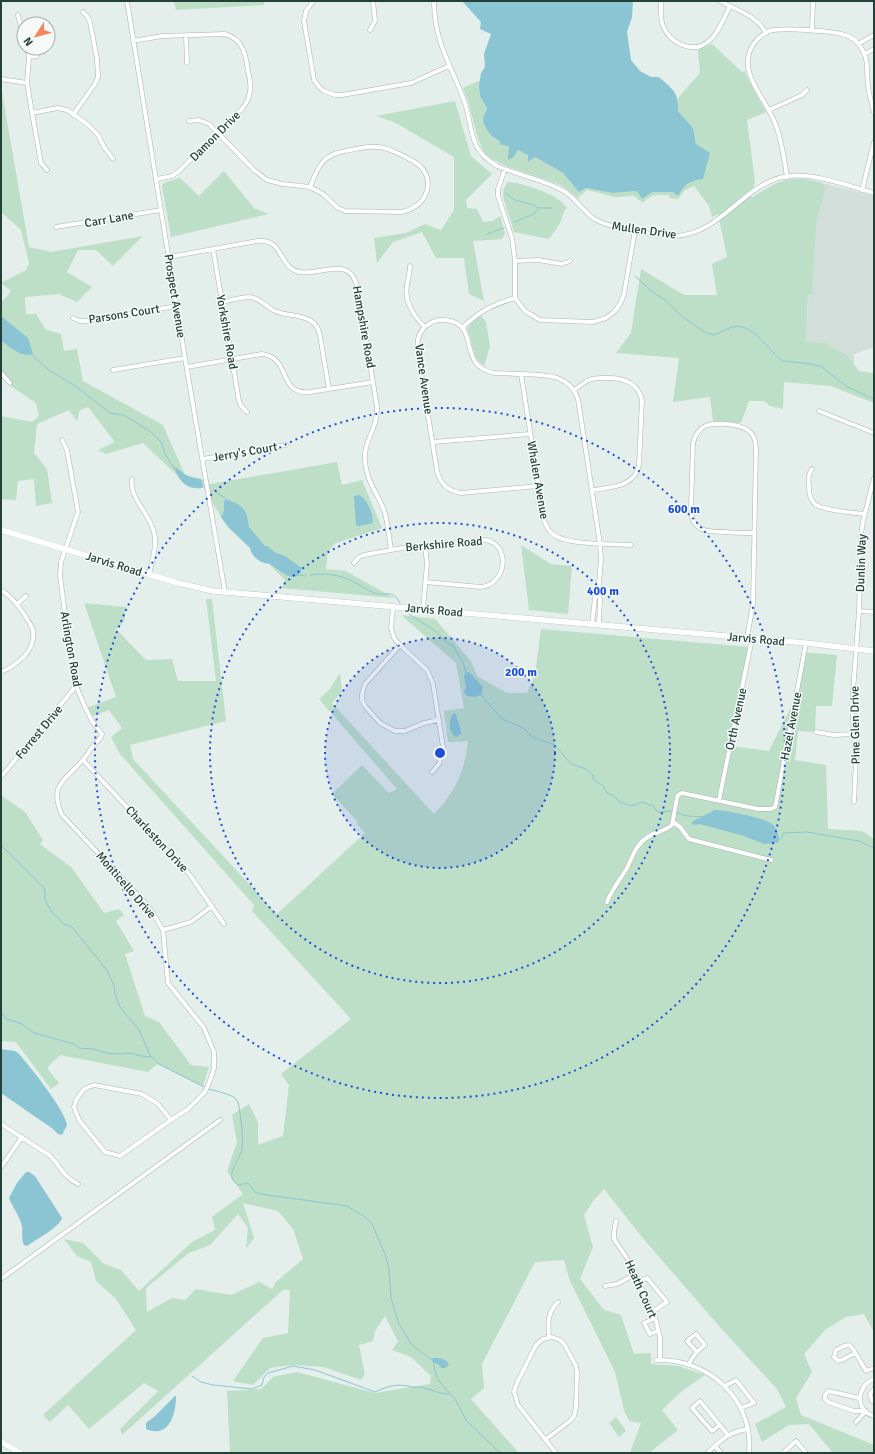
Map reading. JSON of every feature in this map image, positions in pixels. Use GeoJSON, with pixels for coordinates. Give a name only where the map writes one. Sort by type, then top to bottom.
{"type":"FeatureCollection","features":[{"type":"Feature","properties":{"kind":"street","name":"Prospect Avenue"},"geometry":{"type":"LineString","coordinates":[[127,1],[225,592]]}},
{"type":"Feature","properties":{"kind":"street"},"geometry":{"type":"LineString","coordinates":[[313,1],[306,10],[304,26],[313,75],[316,83],[324,91],[334,95],[342,95],[406,84],[449,66]]}},
{"type":"Feature","properties":{"kind":"street"},"geometry":{"type":"LineString","coordinates":[[370,30],[375,21],[373,1]]}},
{"type":"Feature","properties":{"kind":"street","name":"Mullen Drive"},"geometry":{"type":"LineString","coordinates":[[434,1],[438,35],[464,101],[477,148],[488,160],[505,170],[564,191],[590,216],[603,224],[672,236],[698,231],[710,226],[761,187],[773,181],[787,177],[813,177],[874,192]]}},
{"type":"Feature","properties":{"kind":"street"},"geometry":{"type":"LineString","coordinates":[[661,1],[662,24],[665,29],[674,40],[682,46],[689,47],[700,46],[712,39],[730,6]]}},
{"type":"Feature","properties":{"kind":"street"},"geometry":{"type":"LineString","coordinates":[[720,1],[755,19],[761,24],[766,33]]}},
{"type":"Feature","properties":{"kind":"street"},"geometry":{"type":"LineString","coordinates":[[812,31],[813,1]]}},
{"type":"Feature","properties":{"kind":"street"},"geometry":{"type":"LineString","coordinates":[[73,115],[95,84],[98,73],[90,22],[83,12]]}},
{"type":"Feature","properties":{"kind":"street"},"geometry":{"type":"LineString","coordinates":[[787,177],[779,135],[769,110],[752,80],[748,64],[748,56],[752,47],[757,40],[766,33],[779,30],[812,31],[842,34],[851,38],[858,44],[865,54],[867,61],[868,86],[874,113]]}},
{"type":"Feature","properties":{"kind":"street","name":"Damon Drive"},"geometry":{"type":"LineString","coordinates":[[133,41],[158,37],[216,34],[228,35],[237,40],[245,53],[250,85],[249,96],[242,109],[176,174],[156,179]]}},
{"type":"Feature","properties":{"kind":"street"},"geometry":{"type":"LineString","coordinates":[[858,44],[874,35]]}},
{"type":"Feature","properties":{"kind":"street"},"geometry":{"type":"LineString","coordinates":[[186,36],[187,62]]}},
{"type":"Feature","properties":{"kind":"street"},"geometry":{"type":"LineString","coordinates":[[865,54],[874,49]]}},
{"type":"Feature","properties":{"kind":"street"},"geometry":{"type":"LineString","coordinates":[[37,56],[28,57],[27,82],[41,164],[47,170]]}},
{"type":"Feature","properties":{"kind":"street"},"geometry":{"type":"LineString","coordinates":[[1,79],[27,82]]}},
{"type":"Feature","properties":{"kind":"street"},"geometry":{"type":"LineString","coordinates":[[769,110],[802,95],[807,90]]}},
{"type":"Feature","properties":{"kind":"street"},"geometry":{"type":"LineString","coordinates":[[32,112],[58,108],[67,110],[87,124],[98,135],[104,147],[113,159]]}},
{"type":"Feature","properties":{"kind":"street"},"geometry":{"type":"LineString","coordinates":[[189,121],[196,119],[206,122],[254,170],[267,180],[278,184],[310,187],[323,194],[338,208],[344,211],[401,212],[412,209],[420,203],[426,193],[428,183],[424,171],[416,163],[387,149],[372,146],[331,155],[320,164],[310,187]]}},
{"type":"Feature","properties":{"kind":"street"},"geometry":{"type":"LineString","coordinates":[[862,190],[874,142]]}},
{"type":"Feature","properties":{"kind":"street"},"geometry":{"type":"LineString","coordinates":[[505,170],[498,189],[498,196],[499,203],[510,232],[514,261],[516,298],[525,312],[534,318],[540,320],[589,322],[606,318],[617,309],[623,297],[635,230]]}},
{"type":"Feature","properties":{"kind":"street","name":"Carr Lane"},"geometry":{"type":"LineString","coordinates":[[56,228],[161,210]]}},
{"type":"Feature","properties":{"kind":"street","name":"Hampshire Road"},"geometry":{"type":"LineString","coordinates":[[169,257],[264,241],[275,245],[286,263],[297,271],[308,272],[336,268],[348,272],[354,278],[358,285],[377,407],[376,425],[366,450],[365,468],[369,481],[383,510],[391,550]]}},
{"type":"Feature","properties":{"kind":"street","name":"Yorkshire Road"},"geometry":{"type":"LineString","coordinates":[[213,249],[239,401],[241,406],[247,412]]}},
{"type":"Feature","properties":{"kind":"street"},"geometry":{"type":"LineString","coordinates":[[514,261],[538,260],[562,264],[570,261]]}},
{"type":"Feature","properties":{"kind":"street"},"geometry":{"type":"LineString","coordinates":[[410,266],[410,276],[407,286],[410,307],[418,320],[425,327]]}},
{"type":"Feature","properties":{"kind":"street"},"geometry":{"type":"LineString","coordinates":[[222,302],[245,297],[254,298],[276,311],[291,316],[303,317],[312,322],[318,328],[329,389]]}},
{"type":"Feature","properties":{"kind":"street"},"geometry":{"type":"LineString","coordinates":[[516,298],[484,309],[462,328],[468,336],[474,359],[480,367],[491,372],[551,375],[562,380],[574,390],[578,400],[593,490],[600,544],[601,560],[598,594],[595,598],[596,624]]}},
{"type":"Feature","properties":{"kind":"street","name":"Parsons Court"},"geometry":{"type":"LineString","coordinates":[[73,318],[80,321],[85,321],[177,306]]}},
{"type":"Feature","properties":{"kind":"street","name":"Vance Avenue"},"geometry":{"type":"LineString","coordinates":[[462,328],[455,323],[442,320],[433,322],[425,327],[419,336],[417,345],[438,476],[444,486],[454,491],[464,492],[539,486]]}},
{"type":"Feature","properties":{"kind":"street"},"geometry":{"type":"LineString","coordinates":[[187,367],[259,354],[267,355],[278,361],[286,380],[295,389],[308,392],[373,382]]}},
{"type":"Feature","properties":{"kind":"street"},"geometry":{"type":"LineString","coordinates":[[113,370],[185,358]]}},
{"type":"Feature","properties":{"kind":"street"},"geometry":{"type":"LineString","coordinates":[[1,373],[10,383]]}},
{"type":"Feature","properties":{"kind":"street","name":"Whalen Avenue"},"geometry":{"type":"LineString","coordinates":[[521,374],[544,520],[550,532],[562,539],[600,544],[631,545]]}},
{"type":"Feature","properties":{"kind":"street"},"geometry":{"type":"LineString","coordinates":[[574,390],[586,381],[593,379],[621,379],[634,386],[642,400],[639,465],[637,472],[628,482],[621,486],[593,490]]}},
{"type":"Feature","properties":{"kind":"street"},"geometry":{"type":"LineString","coordinates":[[819,410],[874,433]]}},
{"type":"Feature","properties":{"kind":"street","name":"Orth Avenue"},"geometry":{"type":"LineString","coordinates":[[719,800],[750,638],[753,604],[756,449],[754,438],[748,430],[740,426],[714,424],[704,427],[696,434],[693,444],[690,508],[692,518],[698,527],[706,531],[754,533]]}},
{"type":"Feature","properties":{"kind":"street"},"geometry":{"type":"LineString","coordinates":[[433,442],[530,434]]}},
{"type":"Feature","properties":{"kind":"street","name":"Arlington Road"},"geometry":{"type":"LineString","coordinates":[[62,440],[67,448],[78,512],[61,562],[60,576],[74,681],[92,721],[102,734],[101,738],[83,760]]}},
{"type":"Feature","properties":{"kind":"street","name":"Jerry's Court"},"geometry":{"type":"LineString","coordinates":[[203,459],[286,445]]}},
{"type":"Feature","properties":{"kind":"street"},"geometry":{"type":"LineString","coordinates":[[812,468],[809,472],[809,490],[810,498],[815,505],[824,508],[865,514]]}},
{"type":"Feature","properties":{"kind":"street"},"geometry":{"type":"LineString","coordinates":[[132,478],[132,490],[147,516],[155,536],[154,558],[149,574]]}},
{"type":"Feature","properties":{"kind":"street","name":"Dunlin Way"},"geometry":{"type":"LineString","coordinates":[[856,648],[862,535],[865,514],[873,488],[874,478]]}},
{"type":"Feature","properties":{"kind":"street","name":"Jarvis Road"},"geometry":{"type":"LineString","coordinates":[[1,530],[197,588],[225,592],[806,643],[874,651]]}},
{"type":"Feature","properties":{"kind":"street","name":"Berkshire Road"},"geometry":{"type":"LineString","coordinates":[[354,563],[362,555],[426,545],[488,540],[494,542],[500,549],[502,566],[501,572],[497,579],[492,583],[484,586],[425,582]]}},
{"type":"Feature","properties":{"kind":"street"},"geometry":{"type":"LineString","coordinates":[[423,609],[427,564],[426,545]]}},
{"type":"Feature","properties":{"kind":"street"},"geometry":{"type":"LineString","coordinates":[[1,590],[12,598],[31,625],[33,641],[29,650],[18,662],[1,672]]}},
{"type":"Feature","properties":{"kind":"street"},"geometry":{"type":"LineString","coordinates":[[17,604],[26,596]]}},
{"type":"Feature","properties":{"kind":"street"},"geometry":{"type":"LineString","coordinates":[[393,607],[392,632],[394,638],[400,646],[424,667],[431,676],[433,684],[443,740],[443,750],[439,764],[432,772]]}},
{"type":"Feature","properties":{"kind":"street"},"geometry":{"type":"LineString","coordinates":[[859,611],[874,612]]}},
{"type":"Feature","properties":{"kind":"street","name":"Hazel Avenue"},"geometry":{"type":"LineString","coordinates":[[719,800],[758,809],[771,809],[776,804],[806,643]]}},
{"type":"Feature","properties":{"kind":"street"},"geometry":{"type":"LineString","coordinates":[[400,646],[365,684],[362,694],[365,706],[380,723],[395,731],[405,730],[424,723],[439,720]]}},
{"type":"Feature","properties":{"kind":"street","name":"Pine Glen Drive"},"geometry":{"type":"LineString","coordinates":[[854,802],[856,766],[852,704],[856,648]]}},
{"type":"Feature","properties":{"kind":"street","name":"Forrest Drive"},"geometry":{"type":"LineString","coordinates":[[1,777],[76,686]]}},
{"type":"Feature","properties":{"kind":"street"},"geometry":{"type":"LineString","coordinates":[[816,732],[834,735],[853,734]]}},
{"type":"Feature","properties":{"kind":"street","name":"Charleston Drive"},"geometry":{"type":"LineString","coordinates":[[83,760],[190,875],[224,924]]}},
{"type":"Feature","properties":{"kind":"street","name":"Monticello Drive"},"geometry":{"type":"LineString","coordinates":[[83,760],[63,779],[59,787],[56,797],[62,815],[149,907],[163,930],[168,983],[204,1028],[214,1052],[214,1068],[205,1092],[188,1109],[120,1156],[105,1152],[101,1149],[79,1120],[74,1107],[78,1095],[84,1089],[94,1085],[142,1094],[158,1104],[171,1120]]}},
{"type":"Feature","properties":{"kind":"street"},"geometry":{"type":"LineString","coordinates":[[607,902],[640,844],[651,834],[669,828],[673,822],[676,798],[678,795],[682,793],[719,800]]}},
{"type":"Feature","properties":{"kind":"street"},"geometry":{"type":"LineString","coordinates":[[673,822],[680,827],[689,839],[771,860]]}},
{"type":"Feature","properties":{"kind":"street"},"geometry":{"type":"LineString","coordinates":[[163,930],[191,922],[212,906]]}},
{"type":"Feature","properties":{"kind":"street"},"geometry":{"type":"LineString","coordinates":[[1,1279],[220,1120]]}},
{"type":"Feature","properties":{"kind":"street"},"geometry":{"type":"LineString","coordinates":[[1,1124],[49,1155],[66,1176],[78,1184]]}},
{"type":"Feature","properties":{"kind":"street"},"geometry":{"type":"LineString","coordinates":[[1,1168],[22,1137]]}},
{"type":"Feature","properties":{"kind":"street","name":"Heath Court"},"geometry":{"type":"LineString","coordinates":[[616,1221],[614,1239],[627,1257],[636,1274],[655,1318],[658,1331],[658,1360],[689,1364]]}},
{"type":"Feature","properties":{"kind":"street"},"geometry":{"type":"LineString","coordinates":[[605,1286],[617,1284],[636,1274]]}},
{"type":"Feature","properties":{"kind":"street"},"geometry":{"type":"LineString","coordinates":[[639,1282],[647,1278],[667,1302],[652,1312]]}},
{"type":"Feature","properties":{"kind":"street"},"geometry":{"type":"LineString","coordinates":[[549,1337],[550,1314],[553,1307],[558,1302]]}},
{"type":"Feature","properties":{"kind":"street"},"geometry":{"type":"LineString","coordinates":[[655,1318],[644,1323],[650,1334],[658,1331]]}},
{"type":"Feature","properties":{"kind":"street"},"geometry":{"type":"LineString","coordinates":[[546,1439],[568,1424],[574,1416],[576,1407],[577,1377],[576,1366],[565,1346],[560,1340],[549,1337],[543,1339],[536,1345],[514,1392],[518,1405],[556,1453]]}},
{"type":"Feature","properties":{"kind":"street"},"geometry":{"type":"LineString","coordinates":[[855,1353],[838,1361],[834,1357],[836,1350],[846,1345],[853,1349],[872,1380],[861,1391],[860,1402],[866,1411],[874,1416]]}},
{"type":"Feature","properties":{"kind":"street"},"geometry":{"type":"LineString","coordinates":[[697,1352],[693,1355],[689,1364],[710,1374],[725,1386],[741,1408],[748,1429],[750,1441],[749,1453]]}},
{"type":"Feature","properties":{"kind":"street"},"geometry":{"type":"LineString","coordinates":[[866,1371],[874,1368]]}},
{"type":"Feature","properties":{"kind":"street"},"geometry":{"type":"LineString","coordinates":[[725,1386],[736,1380],[754,1403],[741,1408]]}},
{"type":"Feature","properties":{"kind":"street"},"geometry":{"type":"LineString","coordinates":[[874,1389],[870,1394],[872,1401],[874,1402]]}},
{"type":"Feature","properties":{"kind":"street"},"geometry":{"type":"LineString","coordinates":[[860,1398],[829,1391],[825,1395],[825,1399],[828,1402],[854,1411],[866,1411]]}},
{"type":"Feature","properties":{"kind":"street"},"geometry":{"type":"LineString","coordinates":[[720,1425],[712,1431],[692,1408],[700,1401],[720,1425],[728,1435]]}},
{"type":"Feature","properties":{"kind":"street"},"geometry":{"type":"LineString","coordinates":[[856,1422],[866,1411]]}},
{"type":"Feature","properties":{"kind":"street"},"geometry":{"type":"LineString","coordinates":[[707,1453],[728,1435],[737,1431],[748,1429]]}},
{"type":"Feature","properties":{"kind":"street"},"geometry":{"type":"LineString","coordinates":[[783,1453],[796,1441],[806,1453]]}},
{"type":"Feature","properties":{"kind":"street"},"geometry":{"type":"LineString","coordinates":[[1,1442],[20,1453]]}},
{"type":"Feature","properties":{"kind":"street"},"geometry":{"type":"LineString","coordinates":[[715,1446],[721,1453]]}},
{"type":"Feature","properties":{"kind":"shaded area"},"geometry":{"type":"Polygon","coordinates":[[[814,181],[874,196],[874,347],[854,354],[854,364],[848,356],[806,342],[814,181]]]}},
{"type":"Feature","properties":{"kind":"green space"},"geometry":{"type":"Polygon","coordinates":[[[174,1],[264,1],[264,5],[176,10],[174,1]]]}},
{"type":"Feature","properties":{"kind":"green space"},"geometry":{"type":"Polygon","coordinates":[[[712,44],[742,72],[745,71],[766,112],[747,120],[755,182],[751,198],[773,185],[788,180],[804,179],[820,182],[824,185],[825,189],[816,224],[812,295],[808,295],[806,342],[825,343],[848,356],[859,371],[874,373],[874,403],[831,386],[784,382],[783,409],[770,406],[764,401],[749,401],[741,423],[713,421],[710,397],[673,402],[679,358],[616,353],[631,333],[641,269],[684,295],[717,295],[712,264],[727,257],[718,214],[712,217],[709,206],[694,186],[685,190],[678,199],[670,198],[669,195],[658,195],[642,202],[634,196],[615,197],[587,190],[578,198],[561,185],[506,166],[490,158],[484,152],[478,139],[463,88],[481,80],[479,87],[480,93],[486,106],[484,123],[491,136],[508,146],[514,157],[518,150],[535,157],[563,173],[579,192],[586,188],[612,193],[637,191],[673,192],[680,190],[696,179],[703,179],[693,128],[678,111],[678,98],[700,73],[698,50],[712,44]]]}},
{"type":"Feature","properties":{"kind":"green space"},"geometry":{"type":"Polygon","coordinates":[[[1,87],[29,247],[51,252],[143,236],[113,266],[96,250],[78,250],[67,272],[92,287],[77,302],[59,294],[25,297],[26,314],[36,314],[46,330],[61,334],[64,351],[77,349],[83,381],[163,425],[185,475],[201,479],[210,484],[337,462],[342,485],[362,480],[382,528],[336,543],[328,551],[326,569],[346,571],[394,598],[282,588],[285,580],[221,517],[203,487],[183,481],[143,443],[106,454],[98,450],[115,442],[88,407],[80,410],[77,421],[69,410],[37,424],[34,453],[47,469],[52,503],[36,506],[34,479],[18,481],[16,500],[1,499],[1,416],[32,422],[39,416],[36,403],[9,385],[1,377],[1,300],[3,301],[11,291],[1,283],[26,270],[29,263],[21,230],[1,212],[1,87]]]}},
{"type":"Feature","properties":{"kind":"green space"},"geometry":{"type":"Polygon","coordinates":[[[455,101],[471,156],[492,174],[466,200],[467,208],[477,209],[483,222],[493,221],[500,216],[505,233],[502,239],[473,241],[484,301],[469,294],[464,258],[436,258],[422,232],[393,242],[377,263],[374,238],[406,233],[425,224],[441,230],[454,210],[454,157],[396,123],[376,116],[455,101]]]}},
{"type":"Feature","properties":{"kind":"green space"},"geometry":{"type":"Polygon","coordinates":[[[224,171],[254,208],[269,214],[171,237],[162,186],[163,183],[180,178],[199,196],[224,171]]]}},
{"type":"Feature","properties":{"kind":"green space"},"geometry":{"type":"Polygon","coordinates":[[[508,182],[525,185],[548,194],[558,199],[567,208],[564,211],[560,223],[548,239],[514,232],[503,197],[504,189],[508,182]]]}},
{"type":"Feature","properties":{"kind":"green space"},"geometry":{"type":"Polygon","coordinates":[[[481,315],[486,322],[490,346],[484,366],[475,354],[467,329],[471,323],[481,315]]]}},
{"type":"Feature","properties":{"kind":"green space"},"geometry":{"type":"Polygon","coordinates":[[[521,545],[551,564],[572,566],[568,614],[529,610],[521,545]]]}},
{"type":"Feature","properties":{"kind":"green space"},"geometry":{"type":"Polygon","coordinates":[[[206,599],[212,599],[226,721],[130,745],[133,759],[277,914],[365,833],[356,823],[358,822],[332,794],[362,765],[389,793],[397,789],[319,699],[329,690],[340,673],[342,692],[332,703],[434,814],[448,798],[458,781],[467,752],[468,741],[448,742],[444,711],[464,708],[456,663],[401,615],[435,619],[471,661],[477,676],[507,693],[527,693],[535,674],[541,629],[749,647],[731,746],[769,751],[792,705],[802,652],[837,655],[832,706],[816,706],[815,732],[798,731],[795,760],[826,765],[828,829],[862,831],[874,839],[874,1332],[864,1314],[846,1317],[825,1330],[804,1354],[812,1372],[796,1398],[801,1415],[874,1445],[874,1453],[833,1453],[809,1424],[789,1425],[762,1442],[755,1424],[786,1407],[777,1389],[719,1326],[641,1236],[604,1189],[594,1200],[584,1215],[593,1247],[580,1279],[604,1310],[621,1315],[634,1354],[651,1353],[651,1364],[679,1366],[705,1375],[681,1392],[662,1410],[678,1430],[649,1453],[630,1453],[641,1423],[629,1421],[624,1410],[615,1372],[570,1281],[564,1260],[535,1262],[482,1364],[484,1388],[471,1399],[519,1453],[230,1453],[227,1391],[261,1389],[273,1377],[297,1372],[375,1393],[430,1384],[431,1376],[411,1357],[392,1350],[398,1341],[385,1316],[375,1331],[373,1341],[359,1345],[365,1374],[361,1380],[324,1367],[292,1365],[270,1368],[253,1385],[233,1381],[263,1338],[288,1333],[290,1290],[283,1290],[122,1435],[120,1429],[158,1391],[144,1383],[89,1429],[68,1405],[50,1422],[43,1415],[136,1330],[116,1299],[96,1281],[91,1262],[77,1256],[64,1239],[83,1243],[104,1264],[121,1270],[139,1291],[192,1242],[215,1230],[212,1217],[243,1194],[227,1171],[237,1142],[232,1115],[249,1104],[258,1122],[258,1145],[283,1136],[289,1085],[281,1074],[351,1019],[252,911],[254,905],[120,754],[111,737],[122,728],[109,710],[91,717],[86,708],[116,697],[84,603],[126,607],[124,622],[116,629],[146,660],[172,659],[178,681],[216,681],[206,599]],[[243,1203],[254,1238],[246,1248],[248,1228],[238,1214],[210,1245],[189,1253],[146,1288],[147,1312],[172,1298],[185,1300],[196,1289],[231,1295],[259,1282],[272,1289],[276,1282],[303,1259],[293,1229],[278,1211],[243,1203]]]}},
{"type":"Feature","properties":{"kind":"green space"},"geometry":{"type":"Polygon","coordinates":[[[1,795],[25,812],[43,840],[40,844],[72,868],[104,913],[119,909],[124,915],[116,921],[134,951],[125,954],[145,1016],[159,1022],[191,1065],[209,1067],[203,1086],[157,1064],[148,1072],[60,1055],[47,1068],[59,1083],[51,1089],[16,1042],[1,1041],[1,795]]]}},
{"type":"Feature","properties":{"kind":"green space"},"geometry":{"type":"Polygon","coordinates":[[[616,1417],[626,1431],[619,1437],[609,1423],[616,1417]]]}},
{"type":"Feature","properties":{"kind":"water"},"geometry":{"type":"Polygon","coordinates":[[[462,1],[633,1],[632,17],[627,32],[631,60],[640,71],[651,77],[659,77],[674,91],[678,104],[678,111],[693,128],[696,144],[710,153],[703,179],[695,180],[688,184],[682,189],[678,196],[673,192],[652,192],[642,199],[637,191],[612,193],[586,188],[579,192],[563,173],[535,157],[528,162],[528,155],[518,150],[514,157],[508,160],[509,147],[501,145],[499,141],[491,135],[483,120],[487,108],[480,96],[479,86],[481,73],[485,67],[484,54],[491,34],[480,29],[481,22],[462,1]]]}},
{"type":"Feature","properties":{"kind":"water"},"geometry":{"type":"Polygon","coordinates":[[[1,316],[28,338],[33,354],[28,355],[20,353],[1,341],[1,316]]]}},
{"type":"Feature","properties":{"kind":"water"},"geometry":{"type":"Polygon","coordinates":[[[176,467],[187,476],[201,479],[203,487],[192,488],[185,484],[179,478],[175,469],[176,467]]]}},
{"type":"Feature","properties":{"kind":"water"},"geometry":{"type":"Polygon","coordinates":[[[359,495],[365,500],[369,507],[373,523],[359,526],[356,525],[354,496],[359,495]]]}},
{"type":"Feature","properties":{"kind":"water"},"geometry":{"type":"Polygon","coordinates":[[[226,499],[243,508],[247,516],[249,527],[265,546],[276,553],[285,556],[302,568],[299,575],[294,577],[286,575],[268,563],[259,561],[254,556],[250,548],[228,527],[221,517],[224,511],[224,501],[226,499]]]}},
{"type":"Feature","properties":{"kind":"water"},"geometry":{"type":"Polygon","coordinates":[[[469,672],[483,687],[481,695],[475,697],[467,696],[464,692],[466,687],[464,676],[469,672]]]}},
{"type":"Feature","properties":{"kind":"water"},"geometry":{"type":"Polygon","coordinates":[[[454,713],[461,731],[461,734],[456,737],[450,729],[450,722],[454,713]]]}},
{"type":"Feature","properties":{"kind":"water"},"geometry":{"type":"Polygon","coordinates":[[[714,810],[727,811],[762,819],[772,824],[778,834],[779,841],[777,843],[764,844],[744,836],[700,824],[694,825],[691,823],[714,810]]]}},
{"type":"Feature","properties":{"kind":"water"},"geometry":{"type":"Polygon","coordinates":[[[1,1049],[15,1051],[18,1053],[46,1088],[65,1118],[67,1125],[62,1135],[58,1134],[1,1093],[1,1049]]]}},
{"type":"Feature","properties":{"kind":"water"},"geometry":{"type":"Polygon","coordinates":[[[26,1172],[29,1172],[35,1176],[62,1218],[60,1222],[52,1229],[27,1246],[23,1243],[20,1219],[9,1198],[17,1183],[26,1172]]]}},
{"type":"Feature","properties":{"kind":"water"},"geometry":{"type":"Polygon","coordinates":[[[433,1358],[440,1358],[447,1361],[449,1365],[445,1368],[441,1368],[438,1364],[433,1363],[433,1358]]]}},
{"type":"Feature","properties":{"kind":"water"},"geometry":{"type":"Polygon","coordinates":[[[175,1396],[175,1410],[170,1423],[161,1430],[154,1431],[146,1429],[146,1423],[175,1396]]]}},
{"type":"Feature","properties":{"kind":"waterway"},"geometry":{"type":"LineString","coordinates":[[505,193],[515,200],[534,205],[538,208]]}},
{"type":"Feature","properties":{"kind":"waterway"},"geometry":{"type":"LineString","coordinates":[[539,208],[552,208]]}},
{"type":"Feature","properties":{"kind":"waterway"},"geometry":{"type":"LineString","coordinates":[[514,222],[534,214],[538,209]]}},
{"type":"Feature","properties":{"kind":"waterway"},"geometry":{"type":"LineString","coordinates":[[487,234],[504,228]]}},
{"type":"Feature","properties":{"kind":"waterway"},"geometry":{"type":"LineString","coordinates":[[635,276],[651,291],[665,300],[683,317],[704,332],[714,335],[732,327],[747,329],[760,338],[783,361],[812,364],[822,367],[847,387],[874,399]]}},
{"type":"Feature","properties":{"kind":"waterway"},"geometry":{"type":"LineString","coordinates":[[32,355],[50,371],[74,385],[110,413],[124,415],[151,432],[161,442],[166,456],[175,469]]}},
{"type":"Feature","properties":{"kind":"waterway"},"geometry":{"type":"LineString","coordinates":[[213,490],[225,498]]}},
{"type":"Feature","properties":{"kind":"waterway"},"geometry":{"type":"LineString","coordinates":[[299,575],[305,576]]}},
{"type":"Feature","properties":{"kind":"waterway"},"geometry":{"type":"LineString","coordinates":[[310,575],[336,575],[355,582],[374,593],[392,594],[400,603]]}},
{"type":"Feature","properties":{"kind":"waterway"},"geometry":{"type":"LineString","coordinates":[[409,614],[437,632],[445,641],[454,647],[464,665],[466,673]]}},
{"type":"Feature","properties":{"kind":"waterway"},"geometry":{"type":"LineString","coordinates":[[481,695],[502,719],[522,727],[532,737],[555,745],[571,764],[586,769],[592,774],[594,780],[603,786],[607,793],[612,795],[620,802],[631,806],[642,802],[653,806],[658,812],[672,811]]}},
{"type":"Feature","properties":{"kind":"waterway"},"geometry":{"type":"LineString","coordinates":[[676,812],[686,816],[705,816]]}},
{"type":"Feature","properties":{"kind":"waterway"},"geometry":{"type":"LineString","coordinates":[[778,840],[782,838],[783,833],[807,832],[859,841],[874,848]]}},
{"type":"Feature","properties":{"kind":"waterway"},"geometry":{"type":"LineString","coordinates":[[1,845],[43,887],[45,891],[45,900],[51,911],[64,924],[72,927],[106,969],[114,985],[115,994],[120,1007],[139,1030],[150,1055],[159,1064],[206,1088]]}},
{"type":"Feature","properties":{"kind":"waterway"},"geometry":{"type":"LineString","coordinates":[[1,1012],[7,1019],[22,1024],[34,1033],[74,1044],[79,1048],[93,1049],[111,1054],[131,1053],[151,1057]]}},
{"type":"Feature","properties":{"kind":"waterway"},"geometry":{"type":"LineString","coordinates":[[209,1089],[233,1097],[239,1105],[242,1127],[242,1150],[233,1168],[232,1178],[234,1182],[239,1185],[248,1183],[255,1192],[260,1194],[347,1206],[365,1217],[372,1224],[385,1254],[389,1269],[391,1298],[399,1324],[411,1344],[433,1361]]}},
{"type":"Feature","properties":{"kind":"waterway"},"geometry":{"type":"LineString","coordinates":[[434,1364],[439,1381],[455,1399],[466,1420],[500,1453]]}},
{"type":"Feature","properties":{"kind":"waterway"},"geometry":{"type":"LineString","coordinates":[[192,1376],[201,1382],[213,1385],[252,1389],[262,1385],[264,1377],[268,1373],[293,1366],[315,1370],[375,1392],[388,1387],[402,1385],[421,1387],[439,1393],[449,1394]]}}]}
